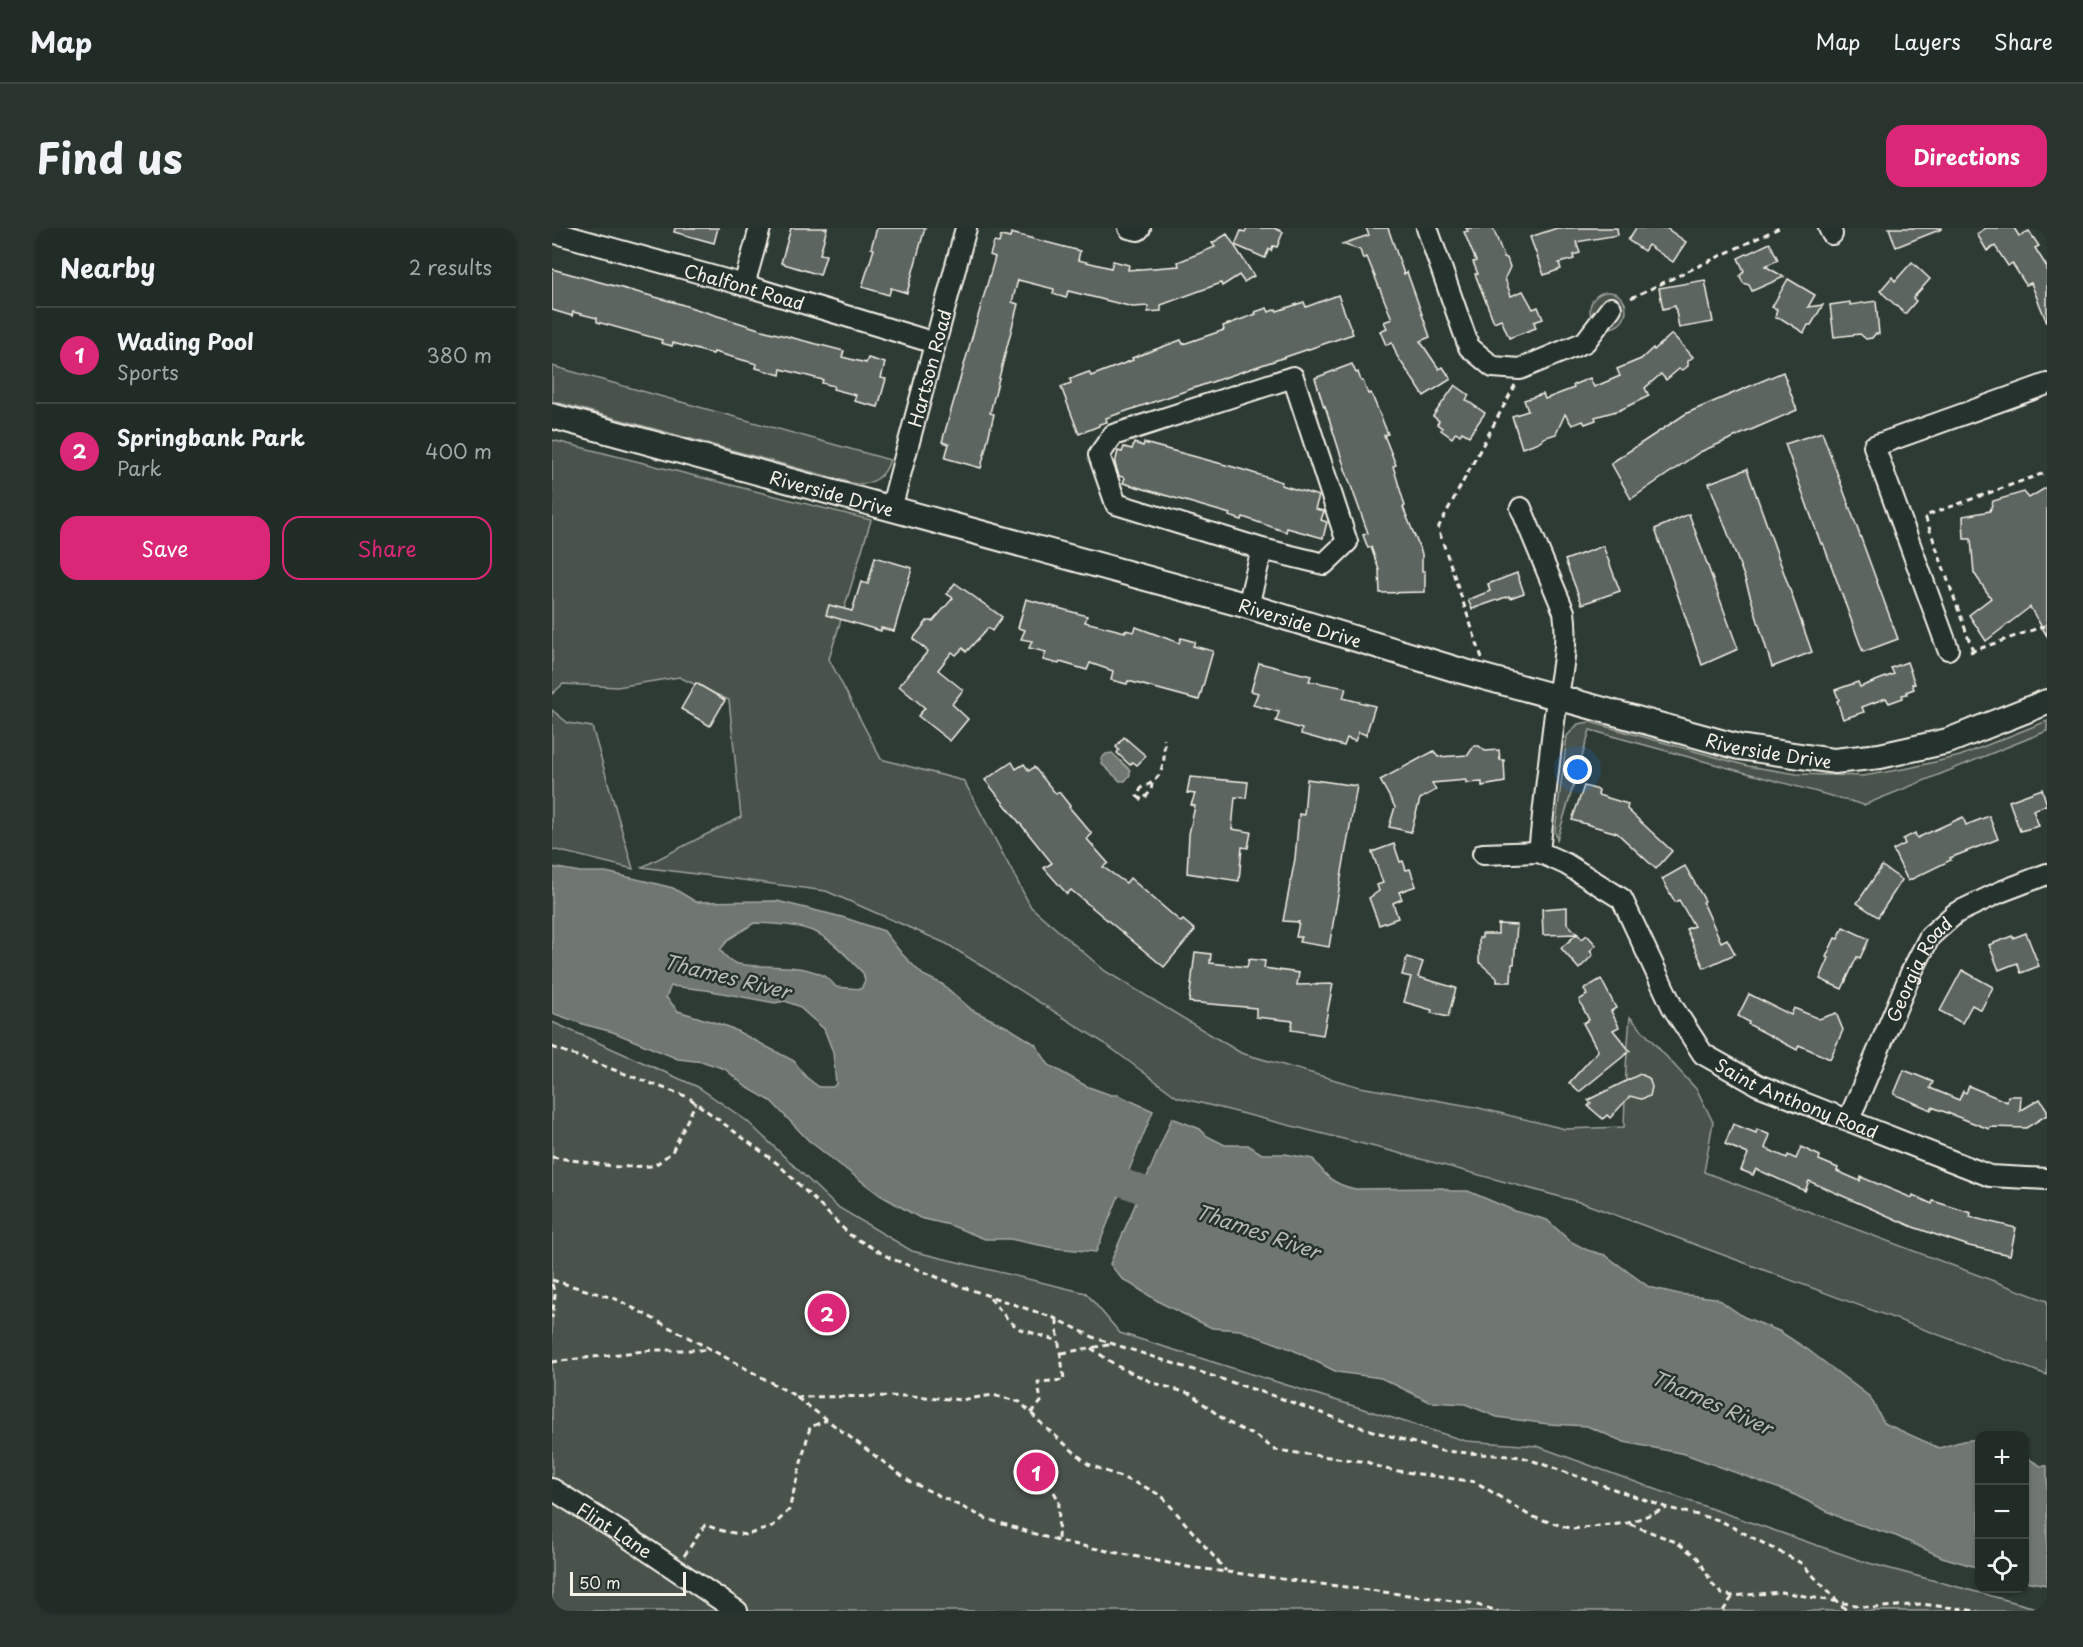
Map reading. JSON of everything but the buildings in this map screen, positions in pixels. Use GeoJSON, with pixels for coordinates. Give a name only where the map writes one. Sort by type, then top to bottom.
{"type":"FeatureCollection","features":[{"type":"Feature","properties":{"kind":"main road","name":"Riverside Drive"},"geometry":{"type":"LineString","coordinates":[[552,416],[1248,606],[1482,677],[1739,747],[1834,761],[1880,756],[1948,741],[2047,702]]}},
{"type":"Feature","properties":{"kind":"street"},"geometry":{"type":"LineString","coordinates":[[744,285],[760,228]]}},
{"type":"Feature","properties":{"kind":"street","name":"Hartson Road"},"geometry":{"type":"LineString","coordinates":[[891,508],[966,228]]}},
{"type":"Feature","properties":{"kind":"street"},"geometry":{"type":"LineString","coordinates":[[1129,228],[1138,230],[1140,228]]}},
{"type":"Feature","properties":{"kind":"street"},"geometry":{"type":"LineString","coordinates":[[1427,228],[1469,346],[1493,367],[1520,369],[1585,342],[1611,308]]}},
{"type":"Feature","properties":{"kind":"street","name":"Chalfont Road"},"geometry":{"type":"LineString","coordinates":[[552,232],[744,285],[935,343]]}},
{"type":"Feature","properties":{"kind":"street"},"geometry":{"type":"LineString","coordinates":[[1293,377],[1347,542],[1324,564],[1262,549],[1116,504],[1099,455],[1113,435],[1293,377]]}},
{"type":"Feature","properties":{"kind":"street"},"geometry":{"type":"LineString","coordinates":[[1948,649],[1874,446],[2047,384]]}},
{"type":"Feature","properties":{"kind":"street"},"geometry":{"type":"LineString","coordinates":[[1521,508],[1564,612],[1566,625],[1539,852]]}},
{"type":"Feature","properties":{"kind":"street"},"geometry":{"type":"LineString","coordinates":[[1248,606],[1262,549]]}},
{"type":"Feature","properties":{"kind":"street","name":"Saint Anthony Road"},"geometry":{"type":"LineString","coordinates":[[1483,854],[1539,852],[1566,864],[1622,899],[1672,1006],[1703,1054],[1758,1085],[1990,1176],[2047,1179]]}},
{"type":"Feature","properties":{"kind":"street","name":"Georgia Road"},"geometry":{"type":"LineString","coordinates":[[1849,1119],[1911,973],[1930,936],[1956,913],[2000,892],[2047,874]]}},
{"type":"Feature","properties":{"kind":"street","name":"Flint Lane"},"geometry":{"type":"LineString","coordinates":[[552,1490],[737,1611]]}},
{"type":"Feature","properties":{"kind":"path"},"geometry":{"type":"LineString","coordinates":[[1631,298],[1779,228]]}},
{"type":"Feature","properties":{"kind":"path"},"geometry":{"type":"LineString","coordinates":[[1482,677],[1484,663],[1438,528],[1515,385],[1520,369]]}},
{"type":"Feature","properties":{"kind":"path"},"geometry":{"type":"LineString","coordinates":[[2047,472],[1925,516],[1971,652],[2047,625]]}},
{"type":"Feature","properties":{"kind":"path"},"geometry":{"type":"LineString","coordinates":[[1152,783],[1152,789],[1148,795],[1142,800],[1138,799],[1137,796],[1142,787],[1152,783],[1163,768],[1164,739]]}},
{"type":"Feature","properties":{"kind":"path"},"geometry":{"type":"LineString","coordinates":[[552,1047],[688,1097],[778,1164],[850,1235],[890,1258],[1057,1319],[1095,1338],[1277,1397],[1366,1429],[1442,1451],[1522,1457],[1668,1508],[1719,1520],[1802,1563],[1847,1611]]}},
{"type":"Feature","properties":{"kind":"path"},"geometry":{"type":"LineString","coordinates":[[552,1157],[618,1167],[654,1166],[672,1152],[696,1102]]}},
{"type":"Feature","properties":{"kind":"path"},"geometry":{"type":"LineString","coordinates":[[552,1318],[555,1295],[552,1282],[616,1299],[796,1397],[909,1481],[987,1519],[1058,1541],[1188,1567],[1470,1603],[1498,1611]]}},
{"type":"Feature","properties":{"kind":"path"},"geometry":{"type":"LineString","coordinates":[[989,1296],[1009,1321],[1020,1329],[1058,1341]]}},
{"type":"Feature","properties":{"kind":"path"},"geometry":{"type":"LineString","coordinates":[[1031,1413],[1041,1402],[1038,1382],[1064,1380],[1057,1319]]}},
{"type":"Feature","properties":{"kind":"path"},"geometry":{"type":"LineString","coordinates":[[1062,1353],[1115,1344]]}},
{"type":"Feature","properties":{"kind":"path"},"geometry":{"type":"LineString","coordinates":[[1091,1348],[1117,1366],[1154,1383],[1191,1394],[1227,1422],[1259,1438],[1275,1450],[1367,1462],[1384,1469],[1476,1482],[1530,1516],[1572,1529],[1628,1523],[1668,1508]]}},
{"type":"Feature","properties":{"kind":"path"},"geometry":{"type":"LineString","coordinates":[[552,1362],[653,1350],[712,1350]]}},
{"type":"Feature","properties":{"kind":"path"},"geometry":{"type":"LineString","coordinates":[[796,1397],[913,1396],[961,1400],[993,1395],[1020,1402],[1088,1464],[1162,1496],[1227,1572]]}},
{"type":"Feature","properties":{"kind":"path"},"geometry":{"type":"LineString","coordinates":[[674,1569],[705,1525],[746,1535],[772,1527],[789,1510],[810,1427],[827,1420]]}},
{"type":"Feature","properties":{"kind":"path"},"geometry":{"type":"LineString","coordinates":[[1054,1492],[1059,1501],[1058,1541]]}},
{"type":"Feature","properties":{"kind":"path"},"geometry":{"type":"LineString","coordinates":[[1628,1523],[1676,1542],[1698,1558],[1713,1585],[1722,1594],[1733,1596],[1782,1592],[1872,1608],[1922,1604],[1978,1611]]}},
{"type":"Feature","properties":{"kind":"path"},"geometry":{"type":"LineString","coordinates":[[1723,1611],[1733,1596]]}},
{"type":"Feature","properties":{"kind":"shaded area"},"geometry":{"type":"Polygon","coordinates":[[[1608,292],[1620,298],[1626,310],[1620,322],[1608,328],[1596,322],[1590,310],[1596,298],[1608,292]]]}},
{"type":"Feature","properties":{"kind":"shaded area"},"geometry":{"type":"Polygon","coordinates":[[[552,366],[890,460],[878,479],[856,484],[552,401],[552,366]]]}},
{"type":"Feature","properties":{"kind":"shaded area"},"geometry":{"type":"Polygon","coordinates":[[[552,440],[871,520],[829,659],[881,759],[964,781],[1031,907],[1105,971],[1241,1053],[1360,1087],[1475,1107],[1565,1129],[1624,1127],[1630,1017],[1697,1090],[1713,1122],[1704,1172],[2047,1301],[2047,1375],[1583,1203],[1391,1151],[1177,1097],[1104,1043],[947,944],[826,891],[642,867],[741,817],[729,700],[679,677],[617,687],[563,684],[552,694],[552,440]]]}},
{"type":"Feature","properties":{"kind":"shaded area"},"geometry":{"type":"Polygon","coordinates":[[[552,710],[568,723],[592,727],[633,869],[552,849],[552,710]]]}},
{"type":"Feature","properties":{"kind":"shaded area"},"geometry":{"type":"Polygon","coordinates":[[[2047,721],[2047,731],[1864,805],[1590,730],[1557,840],[1555,831],[1567,736],[1578,724],[1590,722],[1748,766],[1797,774],[1863,776],[1960,756],[2047,721]]]}},
{"type":"Feature","properties":{"kind":"shaded area"},"geometry":{"type":"Polygon","coordinates":[[[552,1022],[698,1087],[747,1121],[836,1206],[912,1251],[1086,1293],[1120,1333],[1466,1441],[1537,1446],[1865,1562],[2047,1611],[552,1611],[552,1022]]]}},
{"type":"Feature","properties":{"kind":"water"},"geometry":{"type":"Polygon","coordinates":[[[1112,753],[1130,770],[1130,775],[1125,781],[1120,781],[1102,764],[1101,759],[1106,754],[1112,753]]]}},
{"type":"Feature","properties":{"kind":"water"},"geometry":{"type":"Polygon","coordinates":[[[552,867],[580,872],[606,872],[673,888],[696,902],[777,901],[842,917],[884,931],[923,975],[942,984],[972,1010],[1035,1044],[1049,1065],[1086,1086],[1111,1095],[1118,1095],[1153,1111],[1096,1252],[1054,1248],[1010,1239],[985,1239],[950,1225],[920,1218],[880,1195],[808,1140],[771,1101],[746,1087],[725,1069],[704,1062],[678,1059],[613,1032],[552,1013],[552,867]],[[754,923],[729,939],[720,950],[733,962],[750,966],[804,969],[827,978],[836,987],[861,989],[865,980],[863,973],[840,949],[824,937],[799,927],[754,923]],[[671,986],[666,997],[678,1011],[729,1027],[794,1061],[806,1077],[819,1087],[833,1087],[836,1084],[833,1052],[824,1029],[798,1006],[785,1001],[775,1003],[671,986]]]}},
{"type":"Feature","properties":{"kind":"water"},"geometry":{"type":"Polygon","coordinates":[[[1172,1118],[1200,1129],[1207,1136],[1225,1145],[1248,1145],[1262,1154],[1285,1154],[1313,1159],[1331,1179],[1355,1189],[1443,1188],[1450,1191],[1468,1191],[1515,1211],[1547,1220],[1570,1241],[1587,1250],[1605,1255],[1649,1287],[1679,1294],[1716,1298],[1744,1317],[1779,1331],[1807,1349],[1870,1397],[1884,1423],[1939,1448],[1975,1440],[1975,1567],[1942,1557],[1896,1536],[1845,1520],[1791,1493],[1685,1454],[1624,1442],[1587,1426],[1548,1424],[1497,1417],[1465,1404],[1430,1402],[1381,1378],[1337,1372],[1291,1349],[1240,1330],[1212,1328],[1161,1303],[1121,1278],[1110,1264],[1172,1118]]]}},
{"type":"Feature","properties":{"kind":"water"},"geometry":{"type":"Polygon","coordinates":[[[1036,1453],[1050,1459],[1056,1473],[1050,1487],[1036,1493],[1022,1487],[1016,1473],[1022,1459],[1036,1453]]]}},
{"type":"Feature","properties":{"kind":"water"},"geometry":{"type":"Polygon","coordinates":[[[2029,1459],[2041,1466],[2047,1466],[2047,1585],[2029,1582],[2029,1459]]]}},
{"type":"Feature","properties":{"kind":"waterway","name":"Thames River"},"geometry":{"type":"LineString","coordinates":[[1089,1166],[1124,1183],[1177,1203]]}},
{"type":"Feature","properties":{"kind":"place","name":"Springbank Park"},"geometry":{"type":"Point","coordinates":[827,1313]}},
{"type":"Feature","properties":{"kind":"place","name":"Wading Pool"},"geometry":{"type":"Point","coordinates":[1036,1472]}}]}
